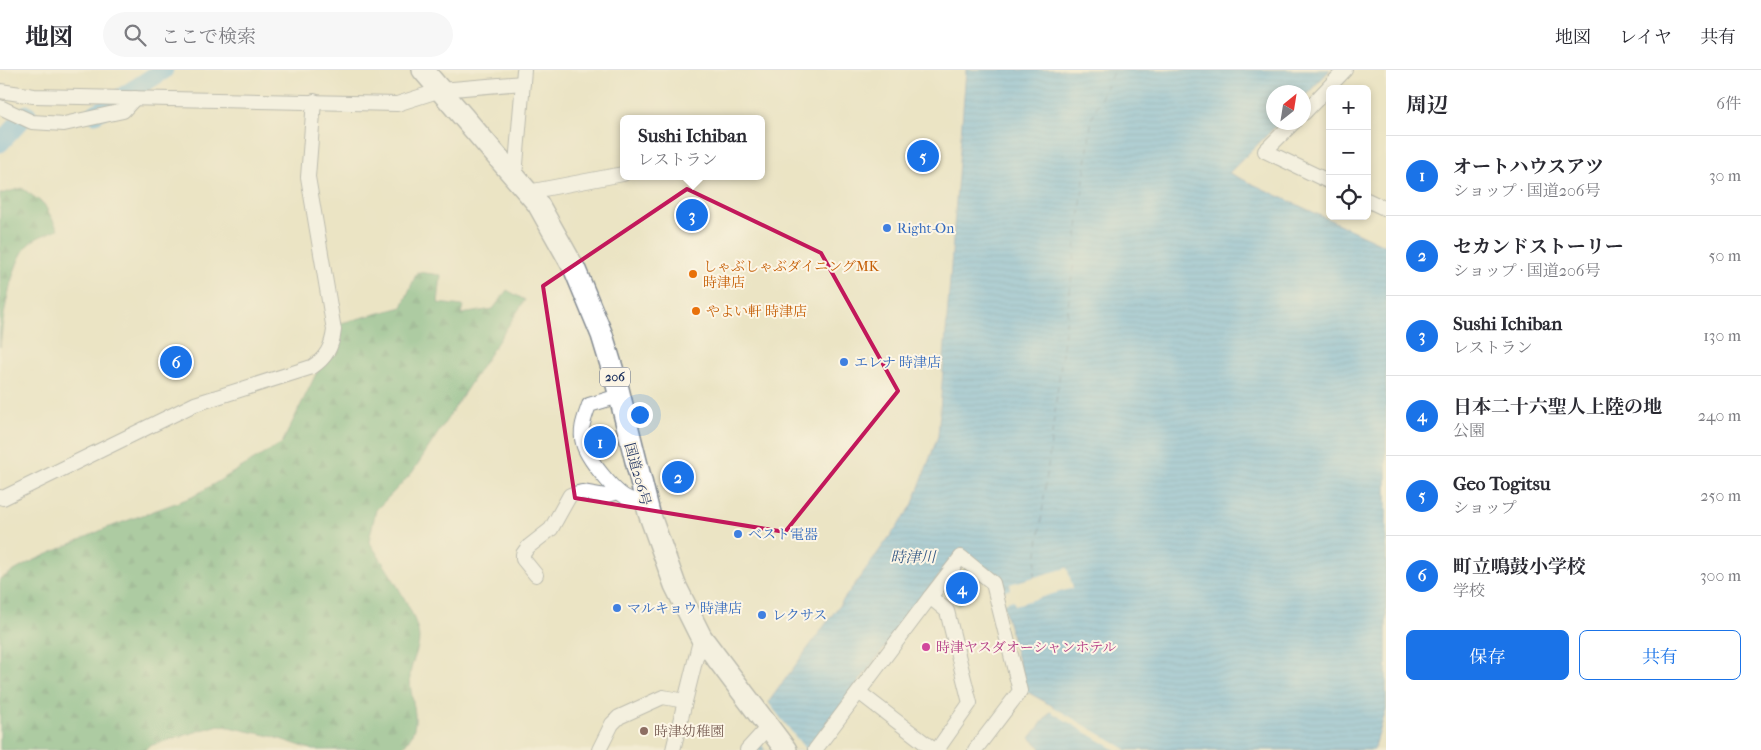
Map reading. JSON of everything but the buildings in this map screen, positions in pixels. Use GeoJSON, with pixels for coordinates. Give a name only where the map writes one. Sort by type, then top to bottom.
{"type":"FeatureCollection","features":[{"type":"Feature","properties":{"kind":"highway","name":"国道206号"},"geometry":{"type":"LineString","coordinates":[[423,70],[538,204],[582,285],[602,335],[620,396],[645,501],[675,585],[701,637],[786,750]]}},
{"type":"Feature","properties":{"kind":"street"},"geometry":{"type":"LineString","coordinates":[[1311,106],[1345,70]]}},
{"type":"Feature","properties":{"kind":"street"},"geometry":{"type":"LineString","coordinates":[[0,91],[34,96],[397,104],[441,90],[523,76],[522,184],[620,174]]}},
{"type":"Feature","properties":{"kind":"street"},"geometry":{"type":"LineString","coordinates":[[0,107],[32,122],[64,124],[123,111],[140,98]]}},
{"type":"Feature","properties":{"kind":"street"},"geometry":{"type":"LineString","coordinates":[[0,497],[2,498],[195,404],[312,367],[322,361],[333,344],[334,330],[308,177],[314,101]]}},
{"type":"Feature","properties":{"kind":"street"},"geometry":{"type":"LineString","coordinates":[[1286,130],[1265,152],[1326,180]]}},
{"type":"Feature","properties":{"kind":"street"},"geometry":{"type":"LineString","coordinates":[[1371,202],[1386,209]]}},
{"type":"Feature","properties":{"kind":"street"},"geometry":{"type":"LineString","coordinates":[[620,396],[589,405],[582,431],[584,447],[596,466],[618,492],[629,499],[645,501]]}},
{"type":"Feature","properties":{"kind":"street"},"geometry":{"type":"LineString","coordinates":[[536,575],[523,559],[523,554],[528,547],[551,529],[570,495],[582,492],[605,496],[618,492]]}},
{"type":"Feature","properties":{"kind":"street"},"geometry":{"type":"LineString","coordinates":[[815,750],[961,557],[993,583],[1020,691],[975,750]]}},
{"type":"Feature","properties":{"kind":"street"},"geometry":{"type":"LineString","coordinates":[[860,692],[935,750],[970,703],[947,611],[930,597]]}},
{"type":"Feature","properties":{"kind":"street"},"geometry":{"type":"LineString","coordinates":[[673,750],[701,637]]}},
{"type":"Feature","properties":{"kind":"street"},"geometry":{"type":"LineString","coordinates":[[599,750],[612,724],[619,717],[664,697],[685,701]]}},
{"type":"Feature","properties":{"kind":"street"},"geometry":{"type":"LineString","coordinates":[[747,750],[761,719]]}},
{"type":"Feature","properties":{"kind":"highlighted area"},"geometry":{"type":"Polygon","coordinates":[[[687,189],[821,253],[898,391],[785,532],[575,498],[543,286],[687,189]]]}},
{"type":"Feature","properties":{"kind":"green space"},"geometry":{"type":"Polygon","coordinates":[[[22,188],[44,204],[58,229],[39,237],[23,251],[9,292],[0,347],[0,194],[22,188]]]}},
{"type":"Feature","properties":{"kind":"green space"},"geometry":{"type":"Polygon","coordinates":[[[417,272],[441,275],[438,303],[463,306],[461,314],[493,309],[507,290],[525,300],[412,473],[376,510],[369,541],[407,603],[418,629],[419,644],[410,674],[415,724],[408,741],[400,750],[313,750],[271,736],[219,725],[149,746],[146,750],[0,750],[0,579],[28,563],[104,529],[192,497],[282,443],[341,323],[402,307],[417,272]]]}},
{"type":"Feature","properties":{"kind":"green space"},"geometry":{"type":"Polygon","coordinates":[[[965,569],[980,581],[958,606],[944,594],[965,569]]]}},
{"type":"Feature","properties":{"kind":"water","name":"時津川"},"geometry":{"type":"Polygon","coordinates":[[[966,70],[1330,70],[1311,90],[1311,85],[1266,85],[1266,130],[1272,130],[1229,173],[1326,218],[1326,220],[1330,220],[1386,246],[1386,710],[1374,750],[1040,750],[1041,748],[1030,738],[1054,707],[1026,691],[997,580],[961,547],[807,750],[755,750],[770,700],[912,506],[938,436],[966,70]]]}},
{"type":"Feature","properties":{"kind":"pier"},"geometry":{"type":"Polygon","coordinates":[[[1067,568],[1073,588],[1015,605],[1013,600],[1000,604],[998,593],[1011,589],[1010,584],[1067,568]]]}},
{"type":"Feature","properties":{"kind":"pier"},"geometry":{"type":"Polygon","coordinates":[[[767,701],[806,750],[765,750],[758,738],[767,701]]]}},
{"type":"Feature","properties":{"kind":"pier"},"geometry":{"type":"Polygon","coordinates":[[[1048,704],[1127,750],[1116,750],[1048,710],[1050,708],[1047,706],[1048,704]]]}},
{"type":"Feature","properties":{"kind":"waterway"},"geometry":{"type":"LineString","coordinates":[[95,114],[164,70]]}},
{"type":"Feature","properties":{"kind":"waterway"},"geometry":{"type":"LineString","coordinates":[[0,143],[27,114]]}},
{"type":"Feature","properties":{"kind":"ferry route"},"geometry":{"type":"LineString","coordinates":[[1034,577],[1092,117],[1114,70]]}},
{"type":"Feature","properties":{"kind":"place","name":"Geo Togitsu"},"geometry":{"type":"Point","coordinates":[923,156]}},
{"type":"Feature","properties":{"kind":"place","name":"Sushi Ichiban"},"geometry":{"type":"Point","coordinates":[692,215]}},
{"type":"Feature","properties":{"kind":"place","name":"Right-On"},"geometry":{"type":"Point","coordinates":[887,228]}},
{"type":"Feature","properties":{"kind":"place","name":"しゃぶしゃぶダイニングMK 時津店"},"geometry":{"type":"Point","coordinates":[693,274]}},
{"type":"Feature","properties":{"kind":"place","name":"やよい軒 時津店"},"geometry":{"type":"Point","coordinates":[696,311]}},
{"type":"Feature","properties":{"kind":"place","name":"町立鳴鼓小学校"},"geometry":{"type":"Point","coordinates":[176,362]}},
{"type":"Feature","properties":{"kind":"place","name":"エレナ 時津店"},"geometry":{"type":"Point","coordinates":[844,362]}},
{"type":"Feature","properties":{"kind":"place","name":"オートハウスアツ"},"geometry":{"type":"Point","coordinates":[600,442]}},
{"type":"Feature","properties":{"kind":"place","name":"セカンドストーリー"},"geometry":{"type":"Point","coordinates":[678,477]}},
{"type":"Feature","properties":{"kind":"place","name":"ベスト電器"},"geometry":{"type":"Point","coordinates":[738,534]}},
{"type":"Feature","properties":{"kind":"place","name":"日本二十六聖人上陸の地"},"geometry":{"type":"Point","coordinates":[962,588]}},
{"type":"Feature","properties":{"kind":"place","name":"マルキョウ 時津店"},"geometry":{"type":"Point","coordinates":[617,608]}},
{"type":"Feature","properties":{"kind":"place","name":"レクサス"},"geometry":{"type":"Point","coordinates":[762,615]}},
{"type":"Feature","properties":{"kind":"place","name":"時津ヤスダオーシャンホテル"},"geometry":{"type":"Point","coordinates":[926,647]}},
{"type":"Feature","properties":{"kind":"place","name":"時津幼稚園"},"geometry":{"type":"Point","coordinates":[644,731]}}]}
